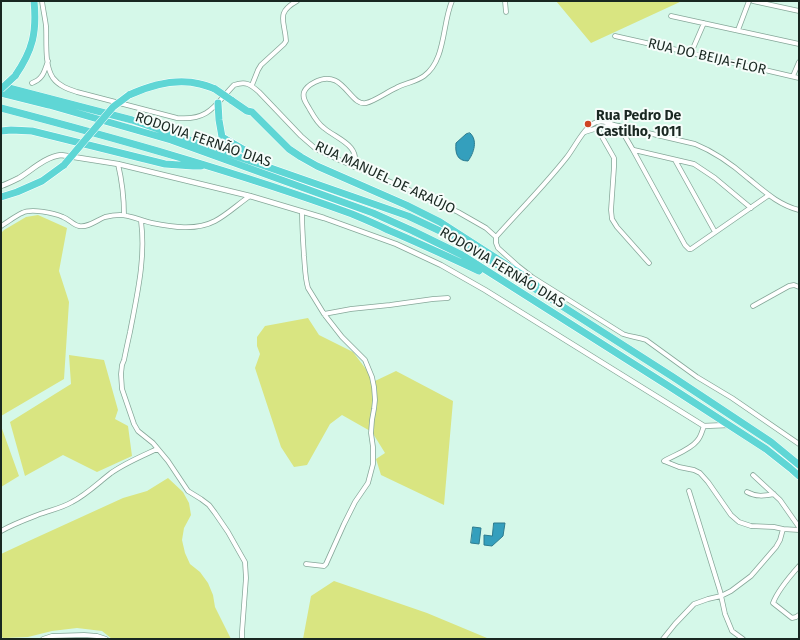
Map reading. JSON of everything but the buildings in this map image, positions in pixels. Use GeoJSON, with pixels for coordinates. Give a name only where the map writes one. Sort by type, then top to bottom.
{"type":"FeatureCollection","features":[{"type":"Feature","properties":{"kind":"highway"},"geometry":{"type":"LineString","coordinates":[[1,89],[14,76],[26,59],[35,32],[36,15],[34,1]]}},
{"type":"Feature","properties":{"kind":"highway"},"geometry":{"type":"LineString","coordinates":[[1,197],[42,181],[64,165],[114,107],[129,95],[144,88],[160,84],[179,82],[200,84],[215,89],[247,111],[252,112],[289,149],[301,157],[317,166],[406,205],[440,222],[527,278],[558,304]]}},
{"type":"Feature","properties":{"kind":"highway","name":"RODOVIA FERNÃO DIAS"},"geometry":{"type":"LineString","coordinates":[[1,86],[132,120],[408,216],[468,246],[679,381],[771,442],[799,465]]}},
{"type":"Feature","properties":{"kind":"highway","name":"RODOVIA FERNÃO DIAS"},"geometry":{"type":"LineString","coordinates":[[1,93],[49,105],[171,140],[373,213],[413,231],[462,255],[730,425],[766,449],[799,476]]}},
{"type":"Feature","properties":{"kind":"highway"},"geometry":{"type":"LineString","coordinates":[[218,103],[222,137],[282,172]]}},
{"type":"Feature","properties":{"kind":"highway"},"geometry":{"type":"LineString","coordinates":[[1,108],[81,129],[263,183],[353,215],[412,240],[510,286]]}},
{"type":"Feature","properties":{"kind":"highway"},"geometry":{"type":"LineString","coordinates":[[1,131],[32,131],[165,164],[193,166],[206,165]]}},
{"type":"Feature","properties":{"kind":"highway"},"geometry":{"type":"LineString","coordinates":[[431,227],[473,243]]}},
{"type":"Feature","properties":{"kind":"street"},"geometry":{"type":"LineString","coordinates":[[42,1],[46,25],[49,69],[54,80],[64,88],[77,92],[177,118],[187,119],[203,115],[210,111],[234,85],[243,83],[252,85],[258,70],[286,41],[282,19],[286,9],[297,1]]}},
{"type":"Feature","properties":{"kind":"street"},"geometry":{"type":"LineString","coordinates":[[354,167],[356,160],[354,152],[349,145],[322,127],[316,120],[304,101],[304,91],[309,85],[317,80],[328,78],[336,81],[359,102],[366,103],[423,77],[433,66],[439,55],[452,1]]}},
{"type":"Feature","properties":{"kind":"street"},"geometry":{"type":"LineString","coordinates":[[505,1],[506,12]]}},
{"type":"Feature","properties":{"kind":"street"},"geometry":{"type":"LineString","coordinates":[[738,30],[749,1]]}},
{"type":"Feature","properties":{"kind":"street"},"geometry":{"type":"LineString","coordinates":[[753,1],[799,11]]}},
{"type":"Feature","properties":{"kind":"street"},"geometry":{"type":"LineString","coordinates":[[671,16],[799,44]]}},
{"type":"Feature","properties":{"kind":"street"},"geometry":{"type":"LineString","coordinates":[[691,53],[704,23]]}},
{"type":"Feature","properties":{"kind":"street","name":"RUA DO BEIJA-FLOR"},"geometry":{"type":"LineString","coordinates":[[615,36],[799,78]]}},
{"type":"Feature","properties":{"kind":"street"},"geometry":{"type":"LineString","coordinates":[[32,83],[41,78],[48,61]]}},
{"type":"Feature","properties":{"kind":"street"},"geometry":{"type":"LineString","coordinates":[[793,76],[799,62]]}},
{"type":"Feature","properties":{"kind":"street","name":"RUA MANUEL DE ARAÚJO"},"geometry":{"type":"LineString","coordinates":[[252,85],[301,136],[316,149],[452,209],[486,228],[496,237]]}},
{"type":"Feature","properties":{"kind":"street"},"geometry":{"type":"LineString","coordinates":[[799,210],[786,205],[769,195],[733,166],[705,148],[687,142],[616,126],[601,121],[590,125],[568,157],[496,237],[498,248],[532,277],[623,334],[646,340],[697,377],[799,444]]}},
{"type":"Feature","properties":{"kind":"street"},"geometry":{"type":"LineString","coordinates":[[585,132],[598,128],[616,126]]}},
{"type":"Feature","properties":{"kind":"street"},"geometry":{"type":"LineString","coordinates":[[616,126],[634,150],[687,248],[689,249],[769,195]]}},
{"type":"Feature","properties":{"kind":"street"},"geometry":{"type":"LineString","coordinates":[[598,128],[614,158],[611,210],[612,218],[617,227],[649,263]]}},
{"type":"Feature","properties":{"kind":"street"},"geometry":{"type":"LineString","coordinates":[[634,150],[690,163],[715,178],[751,208]]}},
{"type":"Feature","properties":{"kind":"street"},"geometry":{"type":"LineString","coordinates":[[1,186],[18,179],[46,160],[61,155],[118,164],[250,196],[324,218],[396,244],[441,265],[485,290],[704,426],[730,425]]}},
{"type":"Feature","properties":{"kind":"street"},"geometry":{"type":"LineString","coordinates":[[675,160],[715,232]]}},
{"type":"Feature","properties":{"kind":"street"},"geometry":{"type":"LineString","coordinates":[[118,164],[122,182],[124,215]]}},
{"type":"Feature","properties":{"kind":"street"},"geometry":{"type":"LineString","coordinates":[[1,226],[28,211],[44,212],[62,216],[76,225],[81,226],[88,225],[105,217],[124,215],[172,226],[195,227],[214,222],[250,196]]}},
{"type":"Feature","properties":{"kind":"street"},"geometry":{"type":"LineString","coordinates":[[302,212],[306,283],[324,314],[342,337],[365,360],[372,377],[375,400],[371,434],[373,464],[368,483],[355,502],[326,564],[324,566],[306,564]]}},
{"type":"Feature","properties":{"kind":"street"},"geometry":{"type":"LineString","coordinates":[[141,220],[143,244],[139,286],[120,374],[124,396],[138,431],[153,443],[168,461],[188,491],[201,499],[215,513],[245,562],[246,578],[242,639]]}},
{"type":"Feature","properties":{"kind":"street"},"geometry":{"type":"LineString","coordinates":[[753,306],[789,286],[794,285],[799,287]]}},
{"type":"Feature","properties":{"kind":"street"},"geometry":{"type":"LineString","coordinates":[[324,314],[351,309],[448,298]]}},
{"type":"Feature","properties":{"kind":"street"},"geometry":{"type":"LineString","coordinates":[[704,426],[699,439],[693,445],[664,461],[700,473],[708,482],[730,515],[739,522],[751,526],[799,530]]}},
{"type":"Feature","properties":{"kind":"street"},"geometry":{"type":"LineString","coordinates":[[1,531],[73,501],[123,465],[157,449]]}},
{"type":"Feature","properties":{"kind":"street"},"geometry":{"type":"LineString","coordinates":[[752,475],[774,494],[799,526]]}},
{"type":"Feature","properties":{"kind":"street"},"geometry":{"type":"LineString","coordinates":[[689,491],[720,591],[725,614],[732,631],[743,639]]}},
{"type":"Feature","properties":{"kind":"street"},"geometry":{"type":"LineString","coordinates":[[747,492],[761,496],[774,494]]}},
{"type":"Feature","properties":{"kind":"street"},"geometry":{"type":"LineString","coordinates":[[663,639],[694,604],[721,596],[731,591],[751,576],[776,547],[783,529]]}},
{"type":"Feature","properties":{"kind":"street"},"geometry":{"type":"LineString","coordinates":[[799,566],[773,603],[792,618],[799,614]]}},
{"type":"Feature","properties":{"kind":"street"},"geometry":{"type":"LineString","coordinates":[[43,639],[52,636],[60,637],[84,635],[97,636],[105,639]]}},
{"type":"Feature","properties":{"kind":"green space"},"geometry":{"type":"Polygon","coordinates":[[[556,1],[682,1],[591,43],[556,1]]]}},
{"type":"Feature","properties":{"kind":"green space"},"geometry":{"type":"Polygon","coordinates":[[[38,215],[67,228],[59,271],[69,302],[64,379],[1,416],[1,233],[26,217],[38,215]]]}},
{"type":"Feature","properties":{"kind":"green space"},"geometry":{"type":"Polygon","coordinates":[[[308,318],[319,335],[353,352],[375,381],[396,371],[453,401],[444,505],[381,475],[376,459],[385,453],[372,432],[342,415],[330,424],[307,465],[294,467],[281,447],[255,368],[260,354],[257,346],[257,337],[265,326],[308,318]]]}},
{"type":"Feature","properties":{"kind":"green space"},"geometry":{"type":"Polygon","coordinates":[[[69,355],[104,360],[118,410],[115,419],[128,426],[132,456],[97,472],[63,455],[25,476],[10,422],[71,384],[69,355]]]}},
{"type":"Feature","properties":{"kind":"green space"},"geometry":{"type":"Polygon","coordinates":[[[1,426],[19,476],[1,487],[1,426]]]}},
{"type":"Feature","properties":{"kind":"green space"},"geometry":{"type":"Polygon","coordinates":[[[168,478],[183,492],[189,503],[191,515],[184,528],[182,540],[185,553],[190,564],[200,572],[208,583],[213,595],[215,607],[231,639],[112,639],[102,631],[77,628],[52,631],[28,637],[3,638],[1,636],[1,554],[123,498],[147,491],[168,478]]]}},
{"type":"Feature","properties":{"kind":"green space"},"geometry":{"type":"Polygon","coordinates":[[[334,581],[427,613],[487,639],[303,639],[311,596],[334,581]]]}},
{"type":"Feature","properties":{"kind":"water"},"geometry":{"type":"Polygon","coordinates":[[[470,133],[474,139],[474,147],[468,161],[464,161],[458,156],[456,143],[466,134],[470,133]]]}},
{"type":"Feature","properties":{"kind":"water"},"geometry":{"type":"Polygon","coordinates":[[[494,523],[505,523],[503,536],[492,546],[484,545],[484,535],[492,536],[494,523]]]}},
{"type":"Feature","properties":{"kind":"water"},"geometry":{"type":"Polygon","coordinates":[[[473,527],[481,528],[479,544],[471,543],[473,527]]]}},
{"type":"Feature","properties":{"kind":"place","name":"Rua Pedro De Castilho, 1011"},"geometry":{"type":"Point","coordinates":[588,124]}}]}
